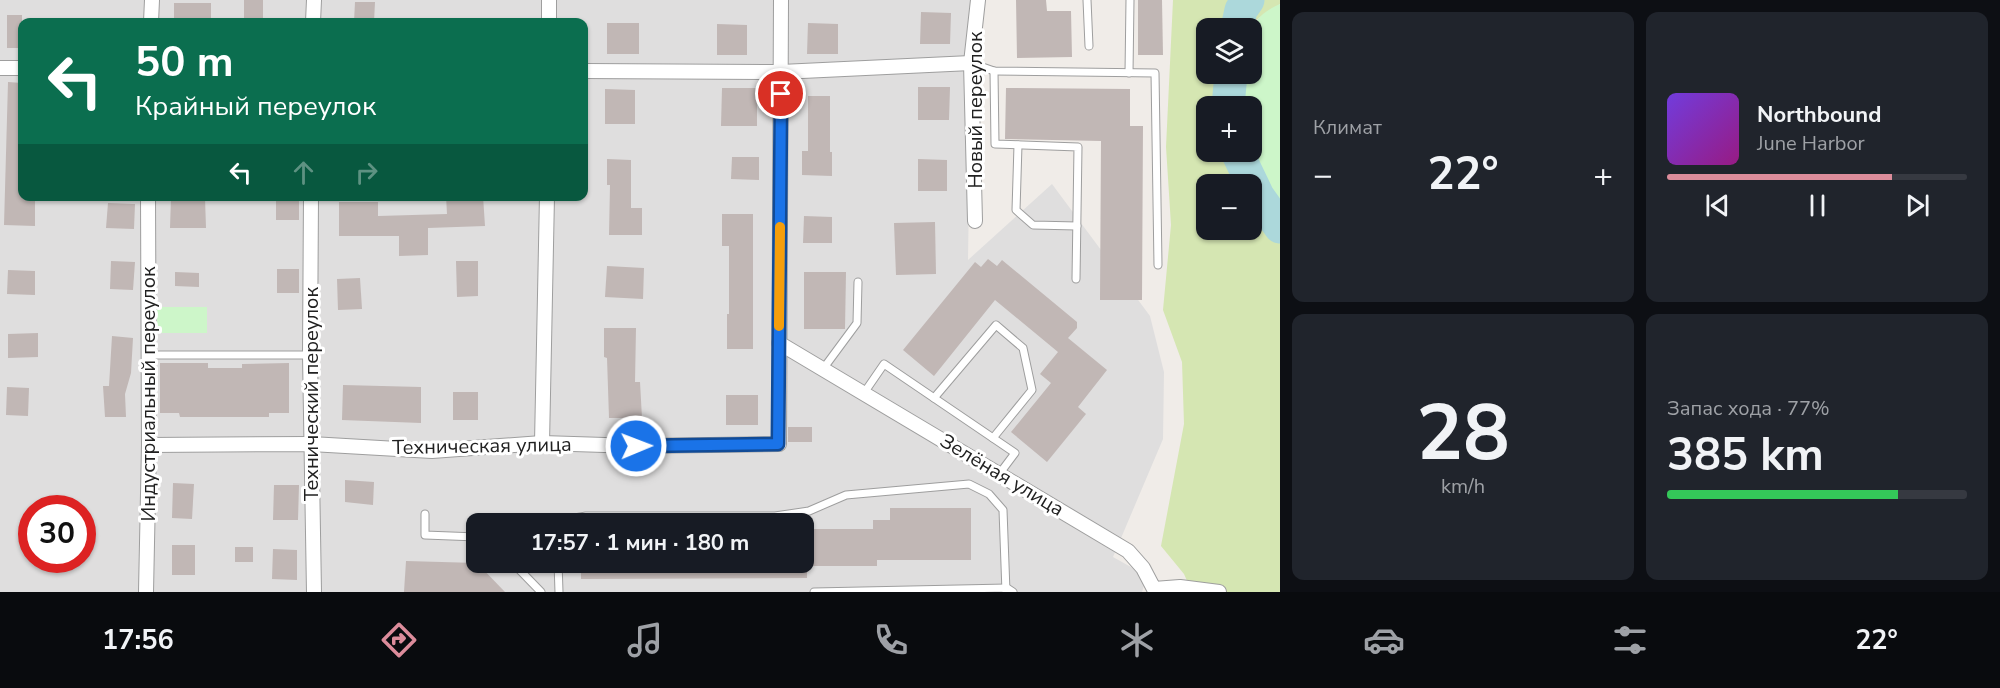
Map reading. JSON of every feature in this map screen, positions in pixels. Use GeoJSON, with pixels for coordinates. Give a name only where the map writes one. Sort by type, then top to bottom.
{"type":"FeatureCollection","features":[{"type":"Feature","properties":{"kind":"street"},"geometry":{"type":"LineString","coordinates":[[151,18],[152,0]]}},
{"type":"Feature","properties":{"kind":"street"},"geometry":{"type":"LineString","coordinates":[[313,18],[314,0]]}},
{"type":"Feature","properties":{"kind":"street"},"geometry":{"type":"LineString","coordinates":[[549,0],[549,18]]}},
{"type":"Feature","properties":{"kind":"street"},"geometry":{"type":"LineString","coordinates":[[779,343],[781,0]]}},
{"type":"Feature","properties":{"kind":"street","name":"Новый переулок"},"geometry":{"type":"LineString","coordinates":[[975,221],[971,63],[978,0]]}},
{"type":"Feature","properties":{"kind":"street"},"geometry":{"type":"LineString","coordinates":[[588,71],[781,72],[971,63]]}},
{"type":"Feature","properties":{"kind":"street"},"geometry":{"type":"LineString","coordinates":[[0,68],[18,68]]}},
{"type":"Feature","properties":{"kind":"street","name":"Индустриальный переулок"},"geometry":{"type":"LineString","coordinates":[[146,592],[149,444],[148,201]]}},
{"type":"Feature","properties":{"kind":"street","name":"Технический переулок"},"geometry":{"type":"LineString","coordinates":[[311,201],[310,355],[314,592]]}},
{"type":"Feature","properties":{"kind":"street"},"geometry":{"type":"LineString","coordinates":[[542,442],[546,201]]}},
{"type":"Feature","properties":{"kind":"street","name":"Зелёная улица"},"geometry":{"type":"LineString","coordinates":[[779,343],[1128,551],[1143,568],[1154,591],[1179,587],[1219,592]]}},
{"type":"Feature","properties":{"kind":"street","name":"Техническая улица"},"geometry":{"type":"LineString","coordinates":[[149,444],[311,444],[432,451],[542,442],[636,446],[778,444],[779,343]]}},
{"type":"Feature","properties":{"kind":"lane"},"geometry":{"type":"LineString","coordinates":[[1087,0],[1089,46]]}},
{"type":"Feature","properties":{"kind":"lane"},"geometry":{"type":"LineString","coordinates":[[1129,73],[1130,0]]}},
{"type":"Feature","properties":{"kind":"lane"},"geometry":{"type":"LineString","coordinates":[[971,63],[994,71],[1155,74],[1158,265]]}},
{"type":"Feature","properties":{"kind":"lane"},"geometry":{"type":"LineString","coordinates":[[994,71],[995,144],[1078,147],[1076,279]]}},
{"type":"Feature","properties":{"kind":"lane"},"geometry":{"type":"LineString","coordinates":[[1018,145],[1016,210],[1033,225],[1077,226]]}},
{"type":"Feature","properties":{"kind":"lane"},"geometry":{"type":"LineString","coordinates":[[823,369],[857,323],[858,282]]}},
{"type":"Feature","properties":{"kind":"lane"},"geometry":{"type":"LineString","coordinates":[[934,398],[996,325],[1023,348],[1032,390],[993,438]]}},
{"type":"Feature","properties":{"kind":"lane"},"geometry":{"type":"LineString","coordinates":[[147,355],[310,355]]}},
{"type":"Feature","properties":{"kind":"lane"},"geometry":{"type":"LineString","coordinates":[[864,393],[884,364],[1014,453],[1000,473]]}},
{"type":"Feature","properties":{"kind":"lane"},"geometry":{"type":"LineString","coordinates":[[795,513],[809,511],[846,495],[969,484],[989,494],[1003,510],[1008,591],[814,592]]}},
{"type":"Feature","properties":{"kind":"lane"},"geometry":{"type":"LineString","coordinates":[[425,514],[425,535],[466,537]]}},
{"type":"Feature","properties":{"kind":"lane"},"geometry":{"type":"LineString","coordinates":[[523,573],[541,592]]}},
{"type":"Feature","properties":{"kind":"lane"},"geometry":{"type":"LineString","coordinates":[[558,573],[559,592]]}},
{"type":"Feature","properties":{"kind":"shaded area"},"geometry":{"type":"Polygon","coordinates":[[[0,0],[972,0],[968,260],[1052,184],[1150,316],[1164,372],[1163,439],[1113,557],[1147,576],[1142,592],[0,592],[0,0]]]}},
{"type":"Feature","properties":{"kind":"green space"},"geometry":{"type":"Polygon","coordinates":[[[1173,0],[1280,0],[1280,4],[1259,18],[1196,18],[1196,84],[1236,84],[1236,96],[1196,96],[1196,162],[1248,162],[1254,174],[1196,174],[1196,240],[1262,240],[1262,192],[1280,216],[1280,592],[1192,592],[1184,574],[1161,546],[1184,424],[1182,362],[1163,310],[1171,225],[1166,147],[1173,0]]]}},
{"type":"Feature","properties":{"kind":"green space"},"geometry":{"type":"Polygon","coordinates":[[[1280,4],[1280,216],[1262,192],[1262,174],[1254,174],[1248,162],[1262,162],[1262,96],[1236,96],[1236,84],[1262,84],[1262,18],[1259,18],[1280,4]]]}},
{"type":"Feature","properties":{"kind":"green space"},"geometry":{"type":"Polygon","coordinates":[[[157,307],[207,307],[207,333],[157,333],[157,307]]]}},
{"type":"Feature","properties":{"kind":"building"},"geometry":{"type":"Polygon","coordinates":[[[244,0],[263,0],[263,18],[244,18],[244,0]]]}},
{"type":"Feature","properties":{"kind":"building"},"geometry":{"type":"Polygon","coordinates":[[[1016,0],[1046,0],[1047,11],[1071,11],[1072,57],[1017,58],[1016,0]]]}},
{"type":"Feature","properties":{"kind":"building"},"geometry":{"type":"Polygon","coordinates":[[[1138,0],[1162,0],[1163,55],[1138,55],[1138,0]]]}},
{"type":"Feature","properties":{"kind":"building"},"geometry":{"type":"Polygon","coordinates":[[[355,2],[375,2],[374,18],[354,18],[355,2]]]}},
{"type":"Feature","properties":{"kind":"building"},"geometry":{"type":"Polygon","coordinates":[[[174,3],[211,3],[211,18],[174,18],[174,3]]]}},
{"type":"Feature","properties":{"kind":"building"},"geometry":{"type":"Polygon","coordinates":[[[921,12],[951,13],[950,44],[920,44],[921,12]]]}},
{"type":"Feature","properties":{"kind":"building"},"geometry":{"type":"Polygon","coordinates":[[[7,15],[22,15],[22,18],[18,18],[18,48],[7,48],[7,15]]]}},
{"type":"Feature","properties":{"kind":"building"},"geometry":{"type":"Polygon","coordinates":[[[607,23],[639,23],[639,54],[607,54],[607,23]]]}},
{"type":"Feature","properties":{"kind":"building"},"geometry":{"type":"Polygon","coordinates":[[[808,23],[838,24],[838,54],[807,54],[808,23]]]}},
{"type":"Feature","properties":{"kind":"building"},"geometry":{"type":"Polygon","coordinates":[[[717,24],[747,25],[747,55],[717,55],[717,24]]]}},
{"type":"Feature","properties":{"kind":"building"},"geometry":{"type":"Polygon","coordinates":[[[8,82],[18,83],[18,201],[35,201],[35,226],[4,225],[8,82]]]}},
{"type":"Feature","properties":{"kind":"building"},"geometry":{"type":"Polygon","coordinates":[[[918,87],[950,87],[949,120],[918,120],[918,87]]]}},
{"type":"Feature","properties":{"kind":"building"},"geometry":{"type":"Polygon","coordinates":[[[722,88],[757,88],[757,126],[721,126],[722,88]]]}},
{"type":"Feature","properties":{"kind":"building"},"geometry":{"type":"Polygon","coordinates":[[[1006,88],[1130,89],[1130,126],[1143,126],[1142,300],[1100,300],[1101,141],[1005,139],[1006,88]]]}},
{"type":"Feature","properties":{"kind":"building"},"geometry":{"type":"Polygon","coordinates":[[[605,89],[635,90],[635,124],[605,124],[605,89]]]}},
{"type":"Feature","properties":{"kind":"building"},"geometry":{"type":"Polygon","coordinates":[[[808,96],[830,96],[832,176],[802,175],[802,151],[808,151],[808,96]]]}},
{"type":"Feature","properties":{"kind":"building"},"geometry":{"type":"Polygon","coordinates":[[[732,157],[759,157],[759,180],[731,179],[732,157]]]}},
{"type":"Feature","properties":{"kind":"building"},"geometry":{"type":"Polygon","coordinates":[[[607,159],[631,160],[631,208],[642,208],[642,235],[609,235],[610,185],[607,185],[607,159]]]}},
{"type":"Feature","properties":{"kind":"building"},"geometry":{"type":"Polygon","coordinates":[[[918,159],[947,160],[947,191],[918,191],[918,159]]]}},
{"type":"Feature","properties":{"kind":"building"},"geometry":{"type":"Polygon","coordinates":[[[171,201],[205,201],[206,228],[170,228],[171,201]]]}},
{"type":"Feature","properties":{"kind":"building"},"geometry":{"type":"Polygon","coordinates":[[[276,201],[299,201],[299,220],[276,220],[276,201]]]}},
{"type":"Feature","properties":{"kind":"building"},"geometry":{"type":"Polygon","coordinates":[[[446,201],[483,201],[485,226],[428,228],[428,255],[399,256],[399,236],[339,236],[339,202],[378,202],[378,216],[447,214],[446,201]]]}},
{"type":"Feature","properties":{"kind":"building"},"geometry":{"type":"Polygon","coordinates":[[[108,203],[135,204],[134,229],[106,228],[108,203]]]}},
{"type":"Feature","properties":{"kind":"building"},"geometry":{"type":"Polygon","coordinates":[[[722,214],[753,214],[753,349],[727,349],[729,246],[722,246],[722,214]]]}},
{"type":"Feature","properties":{"kind":"building"},"geometry":{"type":"Polygon","coordinates":[[[804,216],[832,217],[832,243],[803,243],[804,216]]]}},
{"type":"Feature","properties":{"kind":"building"},"geometry":{"type":"Polygon","coordinates":[[[935,222],[936,274],[896,275],[894,223],[935,222]]]}},
{"type":"Feature","properties":{"kind":"building"},"geometry":{"type":"Polygon","coordinates":[[[988,259],[997,266],[1002,260],[1077,322],[1077,328],[1068,338],[1107,370],[1078,407],[1086,414],[1047,462],[1011,432],[1051,383],[1040,374],[1058,352],[995,300],[934,376],[903,350],[975,262],[981,267],[988,259]]]}},
{"type":"Feature","properties":{"kind":"building"},"geometry":{"type":"Polygon","coordinates":[[[111,261],[135,262],[133,290],[110,289],[111,261]]]}},
{"type":"Feature","properties":{"kind":"building"},"geometry":{"type":"Polygon","coordinates":[[[456,261],[478,261],[478,296],[457,297],[456,261]]]}},
{"type":"Feature","properties":{"kind":"building"},"geometry":{"type":"Polygon","coordinates":[[[607,266],[644,268],[643,299],[605,297],[607,266]]]}},
{"type":"Feature","properties":{"kind":"building"},"geometry":{"type":"Polygon","coordinates":[[[277,269],[299,269],[299,293],[277,293],[277,269]]]}},
{"type":"Feature","properties":{"kind":"building"},"geometry":{"type":"Polygon","coordinates":[[[8,270],[35,271],[35,295],[7,294],[8,270]]]}},
{"type":"Feature","properties":{"kind":"building"},"geometry":{"type":"Polygon","coordinates":[[[175,272],[199,273],[199,287],[175,286],[175,272]]]}},
{"type":"Feature","properties":{"kind":"building"},"geometry":{"type":"Polygon","coordinates":[[[804,272],[846,272],[845,329],[804,329],[804,272]]]}},
{"type":"Feature","properties":{"kind":"building"},"geometry":{"type":"Polygon","coordinates":[[[360,278],[362,309],[338,310],[337,279],[360,278]]]}},
{"type":"Feature","properties":{"kind":"building"},"geometry":{"type":"Polygon","coordinates":[[[604,328],[636,328],[635,382],[640,382],[642,418],[609,418],[604,328]]]}},
{"type":"Feature","properties":{"kind":"building"},"geometry":{"type":"Polygon","coordinates":[[[38,333],[38,357],[8,358],[8,334],[38,333]]]}},
{"type":"Feature","properties":{"kind":"building"},"geometry":{"type":"Polygon","coordinates":[[[112,336],[133,338],[131,373],[125,394],[126,417],[105,417],[103,386],[109,386],[112,336]]]}},
{"type":"Feature","properties":{"kind":"building"},"geometry":{"type":"Polygon","coordinates":[[[160,363],[208,363],[208,368],[242,368],[242,364],[289,363],[289,413],[269,413],[269,417],[180,417],[179,413],[160,413],[160,363]]]}},
{"type":"Feature","properties":{"kind":"building"},"geometry":{"type":"Polygon","coordinates":[[[343,385],[421,387],[421,423],[342,420],[343,385]]]}},
{"type":"Feature","properties":{"kind":"building"},"geometry":{"type":"Polygon","coordinates":[[[7,387],[29,388],[28,416],[6,415],[7,387]]]}},
{"type":"Feature","properties":{"kind":"building"},"geometry":{"type":"Polygon","coordinates":[[[453,392],[478,392],[478,420],[453,420],[453,392]]]}},
{"type":"Feature","properties":{"kind":"building"},"geometry":{"type":"Polygon","coordinates":[[[726,395],[758,395],[758,425],[726,425],[726,395]]]}},
{"type":"Feature","properties":{"kind":"building"},"geometry":{"type":"Polygon","coordinates":[[[788,427],[812,427],[812,442],[788,442],[788,427]]]}},
{"type":"Feature","properties":{"kind":"building"},"geometry":{"type":"Polygon","coordinates":[[[345,480],[374,482],[373,505],[345,502],[345,480]]]}},
{"type":"Feature","properties":{"kind":"building"},"geometry":{"type":"Polygon","coordinates":[[[173,483],[194,484],[192,519],[172,518],[173,483]]]}},
{"type":"Feature","properties":{"kind":"building"},"geometry":{"type":"Polygon","coordinates":[[[274,485],[299,485],[298,520],[273,520],[274,485]]]}},
{"type":"Feature","properties":{"kind":"building"},"geometry":{"type":"Polygon","coordinates":[[[890,508],[971,508],[971,560],[877,560],[877,566],[814,566],[814,529],[873,529],[873,520],[890,520],[890,508]]]}},
{"type":"Feature","properties":{"kind":"building"},"geometry":{"type":"Polygon","coordinates":[[[172,545],[195,545],[195,575],[172,575],[172,545]]]}},
{"type":"Feature","properties":{"kind":"building"},"geometry":{"type":"Polygon","coordinates":[[[235,547],[253,547],[253,562],[235,562],[235,547]]]}},
{"type":"Feature","properties":{"kind":"building"},"geometry":{"type":"Polygon","coordinates":[[[273,549],[297,550],[297,580],[272,579],[273,549]]]}},
{"type":"Feature","properties":{"kind":"building"},"geometry":{"type":"Polygon","coordinates":[[[406,561],[466,563],[466,573],[487,573],[505,592],[404,592],[406,561]]]}},
{"type":"Feature","properties":{"kind":"building"},"geometry":{"type":"Polygon","coordinates":[[[581,573],[807,573],[807,578],[581,579],[581,573]]]}},
{"type":"Feature","properties":{"kind":"waterway"},"geometry":{"type":"LineString","coordinates":[[1239,18],[1241,10],[1248,0]]}},
{"type":"Feature","properties":{"kind":"waterway"},"geometry":{"type":"LineString","coordinates":[[1229,96],[1230,84]]}},
{"type":"Feature","properties":{"kind":"waterway"},"geometry":{"type":"LineString","coordinates":[[1242,162],[1258,196],[1280,227]]}},
{"type":"Feature","properties":{"kind":"slow traffic"},"geometry":{"type":"LineString","coordinates":[[779,326],[780,227]]}},
{"type":"Feature","properties":{"kind":"route"},"geometry":{"type":"LineString","coordinates":[[636,446],[778,444],[781,94]]}}]}
